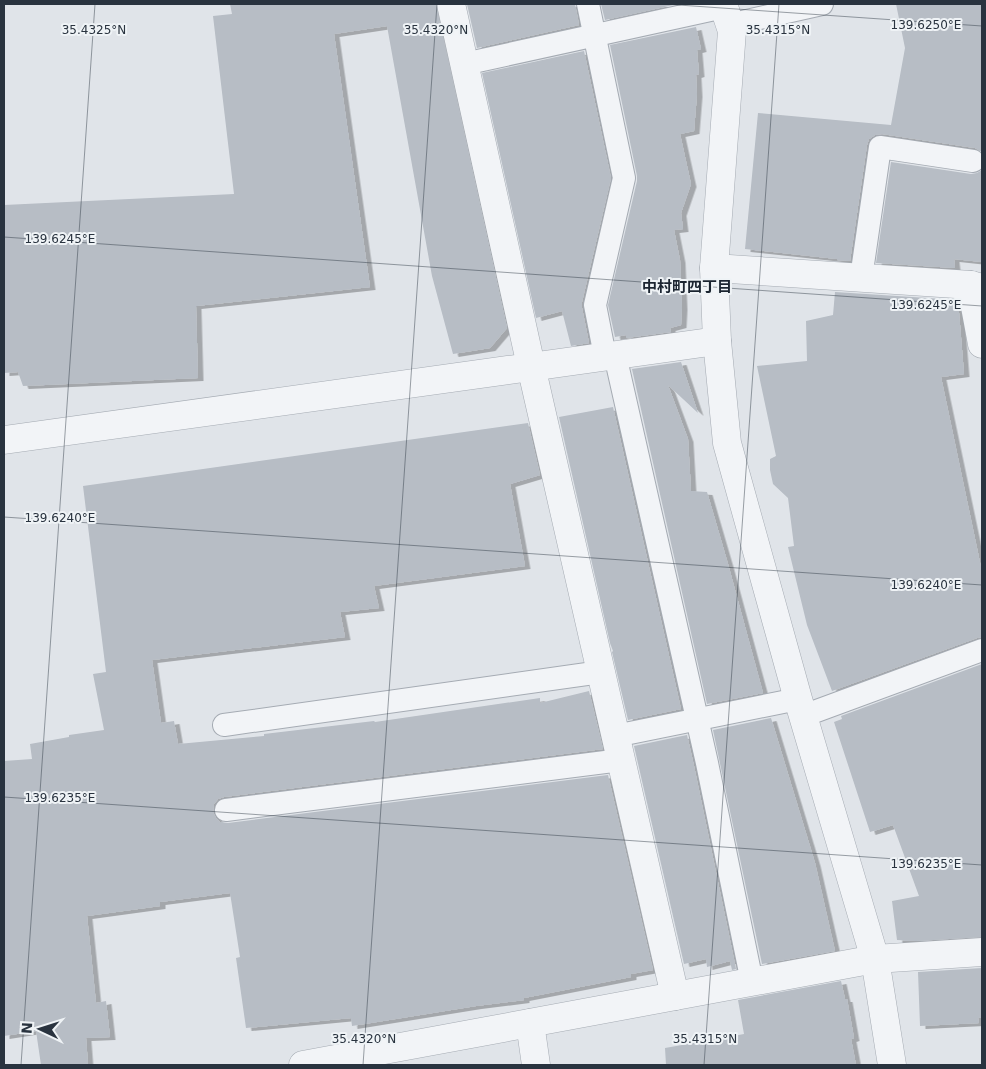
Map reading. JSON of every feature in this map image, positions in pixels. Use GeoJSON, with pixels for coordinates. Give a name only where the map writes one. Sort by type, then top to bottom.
{"type":"FeatureCollection","features":[{"type":"Feature","properties":{"kind":"street"},"geometry":{"type":"LineString","coordinates":[[451,4],[531,366],[675,996]]}},
{"type":"Feature","properties":{"kind":"street"},"geometry":{"type":"LineString","coordinates":[[726,12],[732,31],[714,268],[717,341],[727,443],[801,708],[875,959],[892,1065]]}},
{"type":"Feature","properties":{"kind":"street"},"geometry":{"type":"LineString","coordinates":[[714,268],[976,286],[982,344]]}},
{"type":"Feature","properties":{"kind":"street"},"geometry":{"type":"LineString","coordinates":[[4,440],[717,341]]}},
{"type":"Feature","properties":{"kind":"street"},"geometry":{"type":"LineString","coordinates":[[303,1065],[875,959],[982,952]]}},
{"type":"Feature","properties":{"kind":"street"},"geometry":{"type":"LineString","coordinates":[[530,1024],[536,1065]]}},
{"type":"Feature","properties":{"kind":"lane"},"geometry":{"type":"LineString","coordinates":[[588,4],[624,178],[595,305],[610,355],[697,720],[752,982]]}},
{"type":"Feature","properties":{"kind":"lane"},"geometry":{"type":"LineString","coordinates":[[464,64],[594,35],[726,12],[822,4]]}},
{"type":"Feature","properties":{"kind":"lane"},"geometry":{"type":"LineString","coordinates":[[860,278],[880,147],[973,161]]}},
{"type":"Feature","properties":{"kind":"lane"},"geometry":{"type":"LineString","coordinates":[[226,810],[618,748],[697,720],[801,708],[982,650]]}},
{"type":"Feature","properties":{"kind":"lane"},"geometry":{"type":"LineString","coordinates":[[224,725],[601,672]]}},
{"type":"Feature","properties":{"kind":"building"},"geometry":{"type":"Polygon","coordinates":[[[230,4],[436,4],[507,328],[490,348],[453,354],[432,276],[387,26],[334,34],[370,287],[196,306],[198,378],[23,386],[18,372],[4,373],[4,205],[234,194],[213,16],[232,14],[230,4]]]}},
{"type":"Feature","properties":{"kind":"building"},"geometry":{"type":"Polygon","coordinates":[[[467,4],[575,4],[579,25],[477,48],[467,4]]]}},
{"type":"Feature","properties":{"kind":"building"},"geometry":{"type":"Polygon","coordinates":[[[601,4],[678,4],[605,20],[601,4]]]}},
{"type":"Feature","properties":{"kind":"building"},"geometry":{"type":"Polygon","coordinates":[[[896,4],[982,4],[982,152],[975,148],[882,134],[875,135],[869,139],[867,145],[850,261],[745,249],[758,113],[891,125],[905,48],[896,4]]]}},
{"type":"Feature","properties":{"kind":"building"},"geometry":{"type":"Polygon","coordinates":[[[696,27],[701,49],[697,50],[699,74],[696,75],[697,94],[694,131],[680,134],[691,184],[681,213],[683,229],[674,230],[680,260],[681,325],[670,328],[671,332],[626,338],[626,335],[615,337],[608,305],[637,176],[610,45],[696,27]]]}},
{"type":"Feature","properties":{"kind":"building"},"geometry":{"type":"Polygon","coordinates":[[[584,51],[611,178],[582,302],[589,343],[571,346],[562,311],[536,318],[482,73],[584,51]]]}},
{"type":"Feature","properties":{"kind":"building"},"geometry":{"type":"Polygon","coordinates":[[[891,162],[971,174],[982,170],[982,262],[954,259],[955,268],[876,263],[891,162]]]}},
{"type":"Feature","properties":{"kind":"building"},"geometry":{"type":"Polygon","coordinates":[[[835,292],[958,300],[964,374],[941,377],[982,572],[982,637],[832,691],[807,625],[788,547],[794,546],[788,498],[773,484],[770,459],[776,456],[757,366],[807,361],[806,321],[833,315],[835,292]]]}},
{"type":"Feature","properties":{"kind":"building"},"geometry":{"type":"Polygon","coordinates":[[[681,362],[698,413],[668,385],[688,439],[691,491],[707,492],[763,693],[707,704],[632,369],[681,362]]]}},
{"type":"Feature","properties":{"kind":"building"},"geometry":{"type":"Polygon","coordinates":[[[613,407],[681,709],[628,720],[559,417],[613,407]]]}},
{"type":"Feature","properties":{"kind":"building"},"geometry":{"type":"Polygon","coordinates":[[[528,423],[540,475],[510,484],[525,566],[374,586],[379,608],[340,612],[345,637],[152,660],[161,723],[174,721],[178,744],[264,736],[264,734],[375,722],[540,698],[540,703],[589,691],[603,749],[224,797],[218,799],[214,804],[213,812],[220,822],[228,823],[608,775],[653,970],[631,974],[631,977],[524,998],[524,1000],[352,1026],[351,1018],[246,1028],[236,958],[240,957],[230,893],[160,902],[160,906],[87,916],[96,1003],[106,1001],[110,1037],[86,1038],[88,1065],[41,1065],[36,1031],[4,1036],[4,761],[32,759],[30,744],[69,737],[69,735],[104,730],[93,674],[106,672],[83,486],[528,423]]]}},
{"type":"Feature","properties":{"kind":"building"},"geometry":{"type":"Polygon","coordinates":[[[982,664],[982,937],[916,941],[897,940],[892,901],[919,896],[893,825],[870,832],[834,722],[842,719],[841,716],[982,664]]]}},
{"type":"Feature","properties":{"kind":"building"},"geometry":{"type":"Polygon","coordinates":[[[771,718],[815,863],[835,951],[762,964],[713,730],[771,718]]]}},
{"type":"Feature","properties":{"kind":"building"},"geometry":{"type":"Polygon","coordinates":[[[687,735],[736,969],[732,970],[730,961],[707,967],[706,959],[684,964],[634,746],[687,735]]]}},
{"type":"Feature","properties":{"kind":"building"},"geometry":{"type":"Polygon","coordinates":[[[982,968],[982,1017],[978,1018],[979,1023],[920,1026],[918,972],[982,968]]]}},
{"type":"Feature","properties":{"kind":"building"},"geometry":{"type":"Polygon","coordinates":[[[841,981],[845,999],[847,999],[854,1038],[851,1039],[856,1065],[666,1065],[665,1048],[744,1034],[738,1000],[841,981]]]}},
{"type":"Feature","properties":{"kind":"district","name":"中村町四丁目"},"geometry":{"type":"Point","coordinates":[687,287]}}]}
